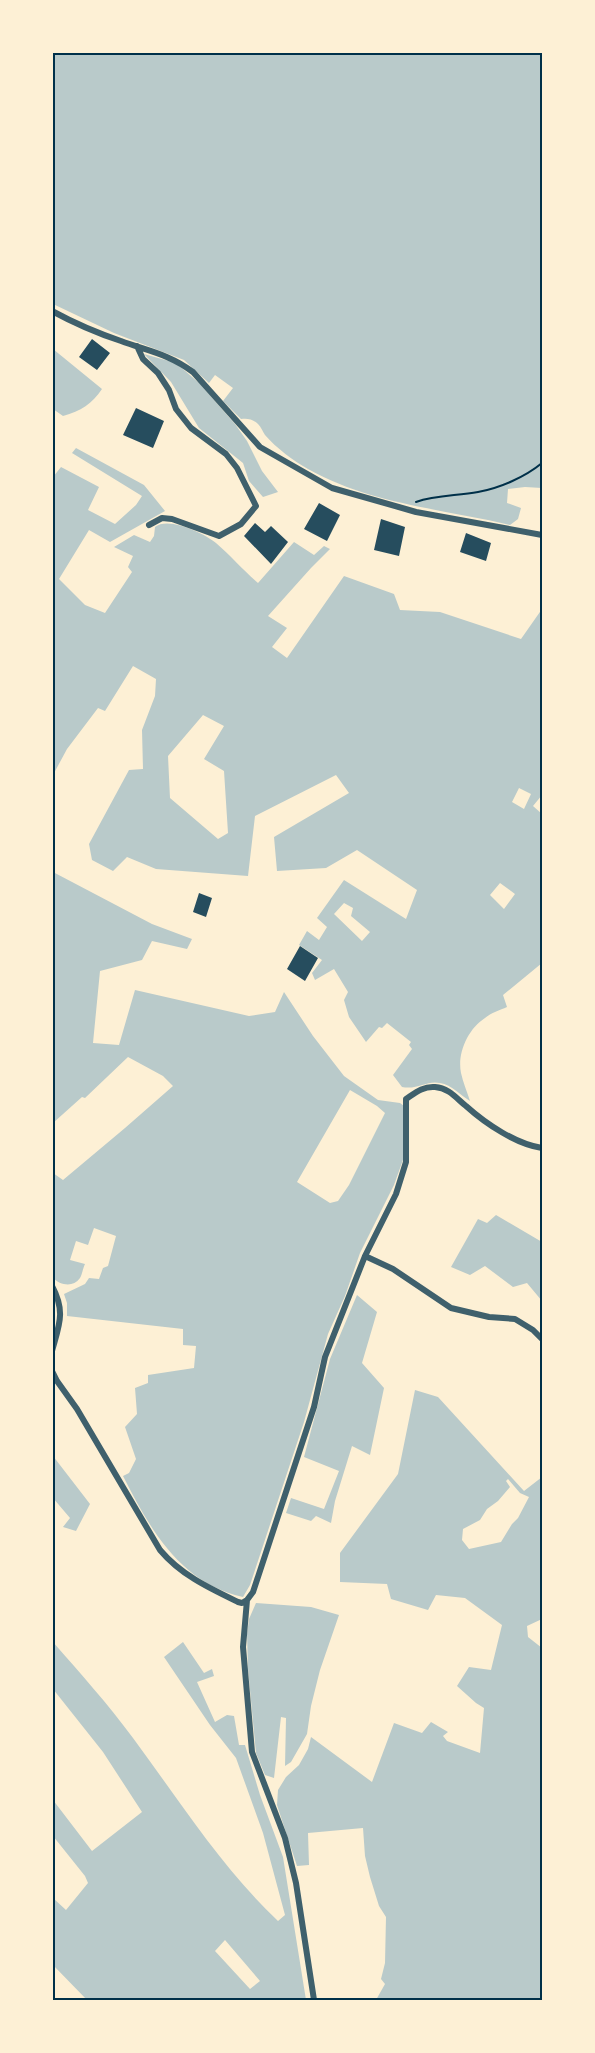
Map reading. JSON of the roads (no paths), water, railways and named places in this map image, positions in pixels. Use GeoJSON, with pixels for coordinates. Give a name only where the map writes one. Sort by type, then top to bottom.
{"type":"FeatureCollection","features":[{"type":"Feature","properties":{"kind":"street"},"geometry":{"type":"LineString","coordinates":[[52,311],[70,321],[160,353],[180,363],[193,372],[260,447],[332,488],[399,507],[470,523],[543,535]]}},
{"type":"Feature","properties":{"kind":"street"},"geometry":{"type":"LineString","coordinates":[[137,346],[143,359],[158,373],[169,390],[176,409],[191,428],[226,454],[237,468],[256,507],[241,524],[219,536],[172,519],[162,518],[149,525]]}},
{"type":"Feature","properties":{"kind":"street"},"geometry":{"type":"LineString","coordinates":[[52,1371],[160,1550],[186,1575],[242,1603],[253,1592],[314,1407],[325,1358],[366,1256],[396,1194],[406,1162],[406,1099],[420,1089],[434,1087],[445,1090],[497,1129],[528,1145],[543,1148]]}},
{"type":"Feature","properties":{"kind":"street"},"geometry":{"type":"LineString","coordinates":[[366,1256],[393,1269],[451,1308],[489,1317],[515,1319],[543,1339]]}},
{"type":"Feature","properties":{"kind":"street"},"geometry":{"type":"LineString","coordinates":[[52,1286],[60,1301],[61,1317],[52,1351]]}},
{"type":"Feature","properties":{"kind":"street"},"geometry":{"type":"LineString","coordinates":[[247,1600],[243,1647],[252,1752],[285,1838],[296,1883],[314,2001]]}}]}
